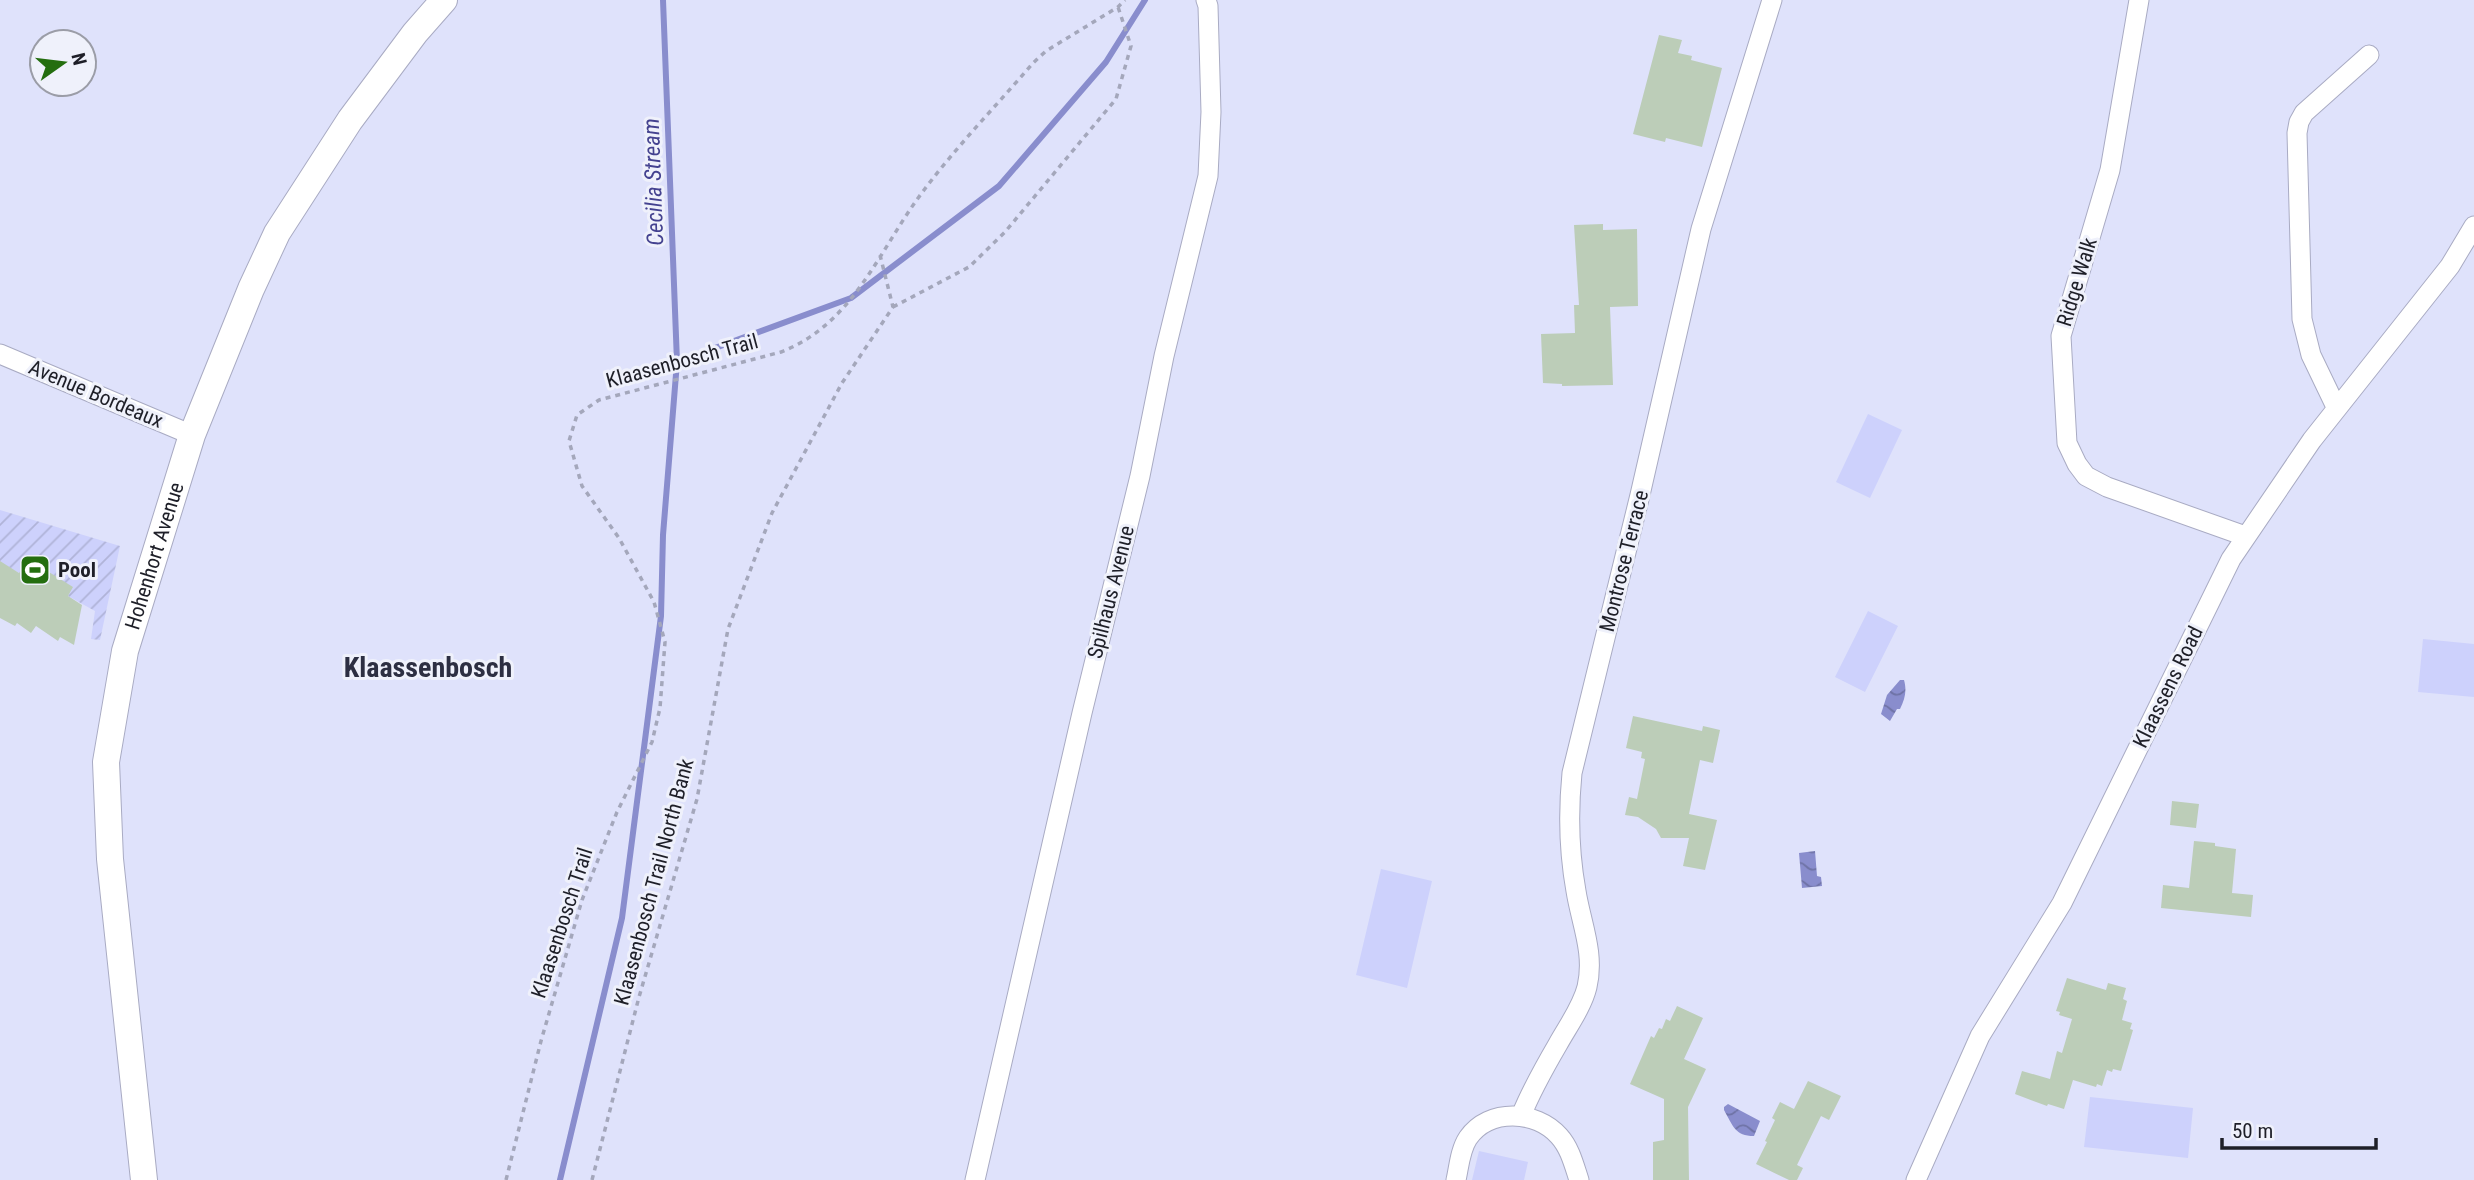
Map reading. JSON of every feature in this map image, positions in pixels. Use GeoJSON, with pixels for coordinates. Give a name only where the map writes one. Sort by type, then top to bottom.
{"type":"FeatureCollection","features":[{"type":"Feature","properties":{"kind":"street","name":"Hohenhort Avenue"},"geometry":{"type":"LineString","coordinates":[[144,1180],[110,859],[106,762],[125,651],[191,435],[277,233],[350,120],[415,33],[444,0]]}},
{"type":"Feature","properties":{"kind":"street","name":"Spilhaus Avenue"},"geometry":{"type":"LineString","coordinates":[[975,1180],[1079,727],[1140,476],[1164,356],[1208,176],[1211,112],[1209,6],[1206,0]]}},
{"type":"Feature","properties":{"kind":"street","name":"Montrose Terrace"},"geometry":{"type":"LineString","coordinates":[[1521,1116],[1534,1086],[1577,1011],[1587,986],[1590,957],[1572,863],[1569,803],[1572,773],[1701,229],[1772,0]]}},
{"type":"Feature","properties":{"kind":"street","name":"Ridge Walk"},"geometry":{"type":"LineString","coordinates":[[2139,0],[2110,170],[2060,335],[2067,443],[2086,476],[2108,488],[2245,536]]}},
{"type":"Feature","properties":{"kind":"street"},"geometry":{"type":"LineString","coordinates":[[2336,407],[2311,355],[2302,319],[2297,133],[2304,113],[2369,55]]}},
{"type":"Feature","properties":{"kind":"street","name":"Klaassens Road"},"geometry":{"type":"LineString","coordinates":[[1916,1180],[1980,1037],[2062,903],[2231,559],[2336,407],[2450,266],[2474,226]]}},
{"type":"Feature","properties":{"kind":"street","name":"Avenue Bordeaux"},"geometry":{"type":"LineString","coordinates":[[0,354],[191,435]]}},
{"type":"Feature","properties":{"kind":"street"},"geometry":{"type":"LineString","coordinates":[[1456,1180],[1463,1151],[1472,1133],[1497,1118],[1521,1116],[1543,1123],[1559,1136],[1570,1153],[1579,1180]]}},
{"type":"Feature","properties":{"kind":"path","name":"Klaasenbosch Trail"},"geometry":{"type":"LineString","coordinates":[[506,1180],[541,1041],[582,900],[617,812],[652,742],[660,708],[665,642],[654,601],[619,538],[582,486],[569,440],[578,415],[599,400],[781,352],[804,343],[839,315],[858,293],[879,255],[924,189],[1033,63],[1046,51],[1125,0]]}},
{"type":"Feature","properties":{"kind":"path"},"geometry":{"type":"LineString","coordinates":[[879,255],[893,307],[969,267],[1005,232],[1116,99],[1131,47],[1118,7]]}},
{"type":"Feature","properties":{"kind":"path","name":"Klaasenbosch Trail North Bank"},"geometry":{"type":"LineString","coordinates":[[592,1180],[639,997],[697,799],[728,629],[772,513],[842,383],[893,307]]}},
{"type":"Feature","properties":{"kind":"shaded area"},"geometry":{"type":"Polygon","coordinates":[[[1868,414],[1902,430],[1870,498],[1836,482],[1868,414]]]}},
{"type":"Feature","properties":{"kind":"shaded area"},"geometry":{"type":"Polygon","coordinates":[[[0,510],[120,546],[100,640],[91,639],[95,611],[68,596],[72,587],[28,560],[19,573],[0,562],[0,510]]]}},
{"type":"Feature","properties":{"kind":"shaded area"},"geometry":{"type":"Polygon","coordinates":[[[1868,611],[1898,626],[1865,692],[1835,677],[1868,611]]]}},
{"type":"Feature","properties":{"kind":"shaded area"},"geometry":{"type":"Polygon","coordinates":[[[2423,639],[2474,644],[2474,697],[2418,692],[2423,639]]]}},
{"type":"Feature","properties":{"kind":"shaded area"},"geometry":{"type":"Polygon","coordinates":[[[1381,869],[1432,881],[1407,988],[1356,975],[1381,869]]]}},
{"type":"Feature","properties":{"kind":"shaded area"},"geometry":{"type":"Polygon","coordinates":[[[2090,1097],[2193,1108],[2188,1158],[2084,1147],[2090,1097]]]}},
{"type":"Feature","properties":{"kind":"shaded area"},"geometry":{"type":"Polygon","coordinates":[[[1479,1151],[1528,1162],[1524,1180],[1472,1180],[1479,1151]]]}},
{"type":"Feature","properties":{"kind":"water"},"geometry":{"type":"Polygon","coordinates":[[[1900,680],[1904,680],[1904,698],[1900,709],[1897,709],[1890,721],[1881,714],[1887,695],[1900,680]]]}},
{"type":"Feature","properties":{"kind":"water"},"geometry":{"type":"Polygon","coordinates":[[[1815,851],[1817,876],[1821,877],[1822,886],[1802,888],[1799,853],[1815,851]]]}},
{"type":"Feature","properties":{"kind":"water"},"geometry":{"type":"Polygon","coordinates":[[[1728,1104],[1760,1121],[1754,1136],[1735,1129],[1724,1110],[1728,1104]]]}},
{"type":"Feature","properties":{"kind":"building"},"geometry":{"type":"Polygon","coordinates":[[[1659,35],[1682,40],[1678,53],[1692,56],[1691,60],[1722,68],[1702,147],[1666,138],[1665,142],[1633,134],[1659,35]]]}},
{"type":"Feature","properties":{"kind":"building"},"geometry":{"type":"Polygon","coordinates":[[[1603,224],[1603,230],[1637,229],[1638,306],[1610,307],[1613,385],[1562,386],[1543,383],[1541,334],[1575,333],[1574,305],[1579,305],[1574,225],[1603,224]]]}},
{"type":"Feature","properties":{"kind":"building"},"geometry":{"type":"Polygon","coordinates":[[[28,559],[73,587],[68,596],[82,605],[74,645],[60,637],[58,641],[36,626],[31,633],[17,623],[15,626],[0,618],[0,561],[19,573],[28,559]]]}},
{"type":"Feature","properties":{"kind":"building"},"geometry":{"type":"Polygon","coordinates":[[[1633,716],[1702,731],[1703,726],[1720,730],[1713,763],[1700,760],[1689,814],[1717,820],[1705,870],[1683,866],[1689,838],[1661,838],[1656,829],[1638,817],[1625,815],[1629,797],[1637,799],[1645,759],[1641,758],[1642,752],[1626,748],[1633,716]]]}},
{"type":"Feature","properties":{"kind":"building"},"geometry":{"type":"Polygon","coordinates":[[[2172,801],[2199,804],[2196,828],[2170,825],[2172,801]]]}},
{"type":"Feature","properties":{"kind":"building"},"geometry":{"type":"Polygon","coordinates":[[[2194,841],[2236,849],[2232,893],[2253,895],[2251,917],[2161,908],[2163,885],[2189,888],[2194,841]]]}},
{"type":"Feature","properties":{"kind":"building"},"geometry":{"type":"Polygon","coordinates":[[[2067,978],[2106,990],[2108,983],[2126,988],[2123,999],[2127,1001],[2122,1020],[2132,1023],[2130,1029],[2133,1030],[2121,1071],[2107,1070],[2102,1086],[2097,1084],[2096,1087],[2073,1080],[2064,1109],[2048,1104],[2047,1106],[2015,1094],[2022,1071],[2050,1079],[2057,1051],[2062,1053],[2072,1019],[2059,1015],[2060,1012],[2056,1011],[2067,978]]]}},
{"type":"Feature","properties":{"kind":"building"},"geometry":{"type":"Polygon","coordinates":[[[1677,1006],[1703,1018],[1684,1059],[1706,1069],[1688,1107],[1689,1180],[1653,1180],[1653,1142],[1664,1140],[1664,1099],[1630,1084],[1651,1036],[1654,1038],[1659,1028],[1662,1029],[1666,1019],[1670,1021],[1677,1006]]]}},
{"type":"Feature","properties":{"kind":"building"},"geometry":{"type":"Polygon","coordinates":[[[1808,1081],[1841,1096],[1829,1120],[1821,1116],[1797,1165],[1803,1168],[1797,1180],[1789,1180],[1756,1164],[1767,1142],[1765,1141],[1775,1120],[1772,1118],[1780,1102],[1794,1109],[1808,1081]]]}},
{"type":"Feature","properties":{"kind":"waterway","name":"Cecilia Stream"},"geometry":{"type":"LineString","coordinates":[[663,0],[677,362]]}},
{"type":"Feature","properties":{"kind":"waterway"},"geometry":{"type":"LineString","coordinates":[[560,1180],[622,918],[661,616],[663,535],[677,362],[851,298],[999,186],[1106,62],[1145,0]]}},
{"type":"Feature","properties":{"kind":"place","name":"Pool"},"geometry":{"type":"Point","coordinates":[35,570]}},
{"type":"Feature","properties":{"kind":"district","name":"Klaassenbosch"},"geometry":{"type":"Point","coordinates":[428,667]}}]}
